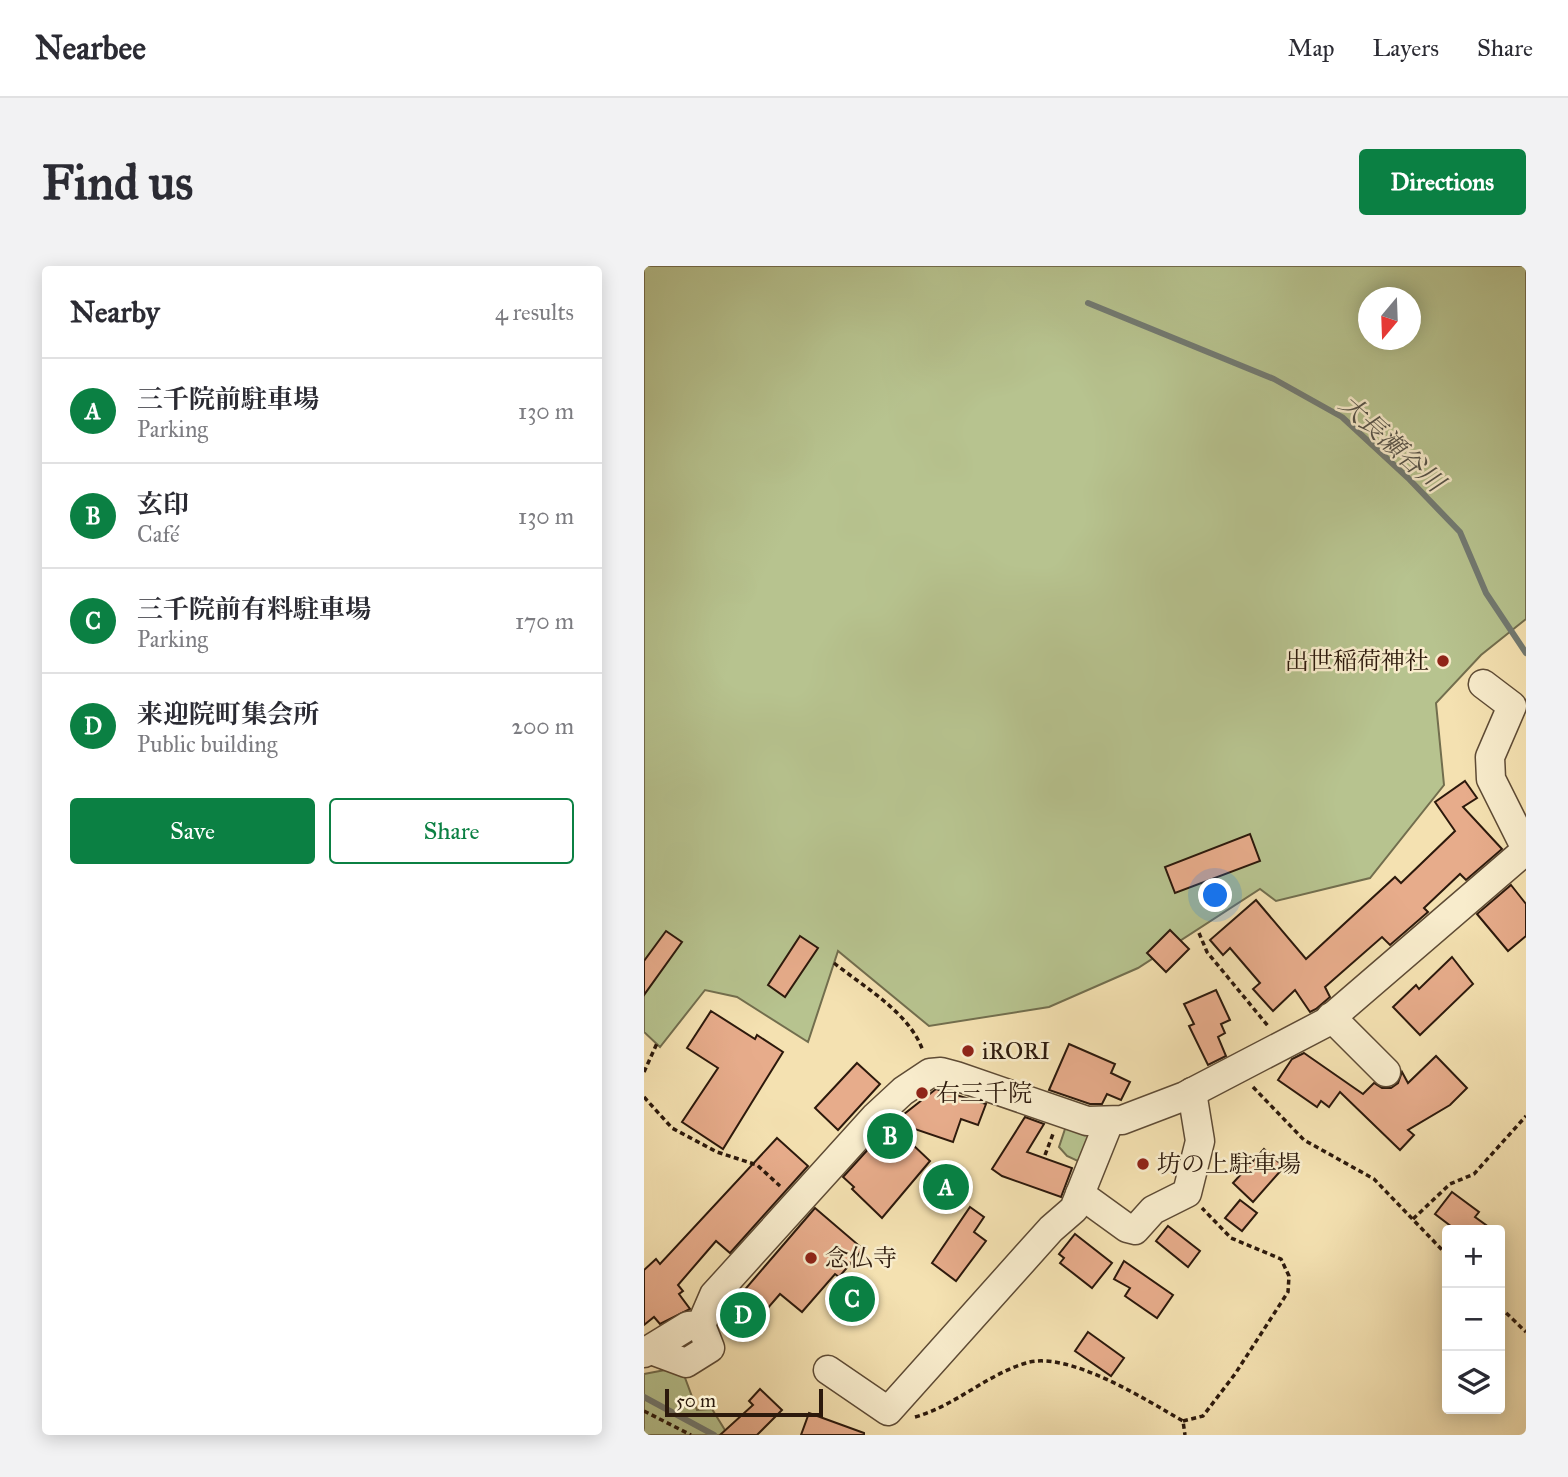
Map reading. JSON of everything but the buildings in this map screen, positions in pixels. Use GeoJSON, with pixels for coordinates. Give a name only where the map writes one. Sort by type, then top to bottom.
{"type":"FeatureCollection","features":[{"type":"Feature","properties":{"kind":"street"},"geometry":{"type":"LineString","coordinates":[[648,1351],[688,1326],[701,1325],[714,1296],[796,1202],[876,1116],[903,1091],[930,1073],[941,1072],[956,1076],[1087,1121],[1110,1122],[1192,1092],[1237,1071],[1331,1017],[1526,850],[1490,779],[1490,757],[1512,706],[1483,684]]}},
{"type":"Feature","properties":{"kind":"street"},"geometry":{"type":"LineString","coordinates":[[1331,1017],[1386,1072]]}},
{"type":"Feature","properties":{"kind":"street"},"geometry":{"type":"LineString","coordinates":[[1080,1194],[1127,1228],[1135,1230],[1153,1210],[1187,1193],[1200,1142],[1192,1092]]}},
{"type":"Feature","properties":{"kind":"street"},"geometry":{"type":"LineString","coordinates":[[828,1370],[888,1411],[1051,1228],[1074,1209],[1110,1122]]}},
{"type":"Feature","properties":{"kind":"path"},"geometry":{"type":"LineString","coordinates":[[1199,933],[1207,953],[1283,1046]]}},
{"type":"Feature","properties":{"kind":"path"},"geometry":{"type":"LineString","coordinates":[[834,963],[894,1011],[919,1041],[930,1073]]}},
{"type":"Feature","properties":{"kind":"path"},"geometry":{"type":"LineString","coordinates":[[644,1072],[658,1041]]}},
{"type":"Feature","properties":{"kind":"path"},"geometry":{"type":"LineString","coordinates":[[1237,1071],[1304,1140],[1374,1179],[1442,1250]]}},
{"type":"Feature","properties":{"kind":"path"},"geometry":{"type":"LineString","coordinates":[[644,1097],[672,1129],[717,1152],[757,1165],[796,1202]]}},
{"type":"Feature","properties":{"kind":"path"},"geometry":{"type":"LineString","coordinates":[[1413,1219],[1450,1184],[1474,1174],[1526,1116]]}},
{"type":"Feature","properties":{"kind":"path"},"geometry":{"type":"LineString","coordinates":[[888,1411],[912,1418],[934,1412],[1026,1363],[1053,1360],[1109,1381],[1183,1421],[1203,1416],[1280,1309],[1288,1292],[1289,1276],[1281,1258],[1231,1238],[1187,1193]]}},
{"type":"Feature","properties":{"kind":"path"},"geometry":{"type":"LineString","coordinates":[[1505,1312],[1526,1332]]}},
{"type":"Feature","properties":{"kind":"path"},"geometry":{"type":"LineString","coordinates":[[644,1411],[691,1435]]}},
{"type":"Feature","properties":{"kind":"path"},"geometry":{"type":"LineString","coordinates":[[1183,1421],[1185,1435]]}},
{"type":"Feature","properties":{"kind":"green space"},"geometry":{"type":"Polygon","coordinates":[[[644,266],[1526,266],[1526,619],[1481,655],[1436,703],[1444,785],[1370,878],[1276,901],[1260,889],[1138,968],[1049,1007],[929,1026],[838,951],[808,1042],[737,997],[705,990],[660,1047],[644,1032],[644,266]]]}},
{"type":"Feature","properties":{"kind":"green space"},"geometry":{"type":"Polygon","coordinates":[[[1066,1126],[1092,1135],[1082,1163],[1067,1156],[1059,1147],[1066,1126]]]}},
{"type":"Feature","properties":{"kind":"green space"},"geometry":{"type":"Polygon","coordinates":[[[681,1367],[697,1410],[712,1409],[728,1435],[644,1435],[644,1374],[681,1367]]]}},
{"type":"Feature","properties":{"kind":"waterway","name":"大長瀬谷川"},"geometry":{"type":"LineString","coordinates":[[1088,303],[1274,379],[1342,417],[1408,478],[1460,532],[1486,593],[1526,653]]}},
{"type":"Feature","properties":{"kind":"waterway"},"geometry":{"type":"LineString","coordinates":[[644,1397],[714,1435]]}},
{"type":"Feature","properties":{"kind":"place","name":"出世稲荷神社"},"geometry":{"type":"Point","coordinates":[1443,661]}},
{"type":"Feature","properties":{"kind":"place","name":"iRORI"},"geometry":{"type":"Point","coordinates":[968,1051]}},
{"type":"Feature","properties":{"kind":"place","name":"右三千院"},"geometry":{"type":"Point","coordinates":[922,1093]}},
{"type":"Feature","properties":{"kind":"place","name":"玄印"},"geometry":{"type":"Point","coordinates":[890,1136]}},
{"type":"Feature","properties":{"kind":"place","name":"坊の上駐車場"},"geometry":{"type":"Point","coordinates":[1143,1164]}},
{"type":"Feature","properties":{"kind":"place","name":"三千院前駐車場"},"geometry":{"type":"Point","coordinates":[946,1187]}},
{"type":"Feature","properties":{"kind":"place","name":"念仏寺"},"geometry":{"type":"Point","coordinates":[811,1258]}},
{"type":"Feature","properties":{"kind":"place","name":"三千院前有料駐車場"},"geometry":{"type":"Point","coordinates":[852,1299]}},
{"type":"Feature","properties":{"kind":"place","name":"来迎院町集会所"},"geometry":{"type":"Point","coordinates":[743,1315]}}]}
